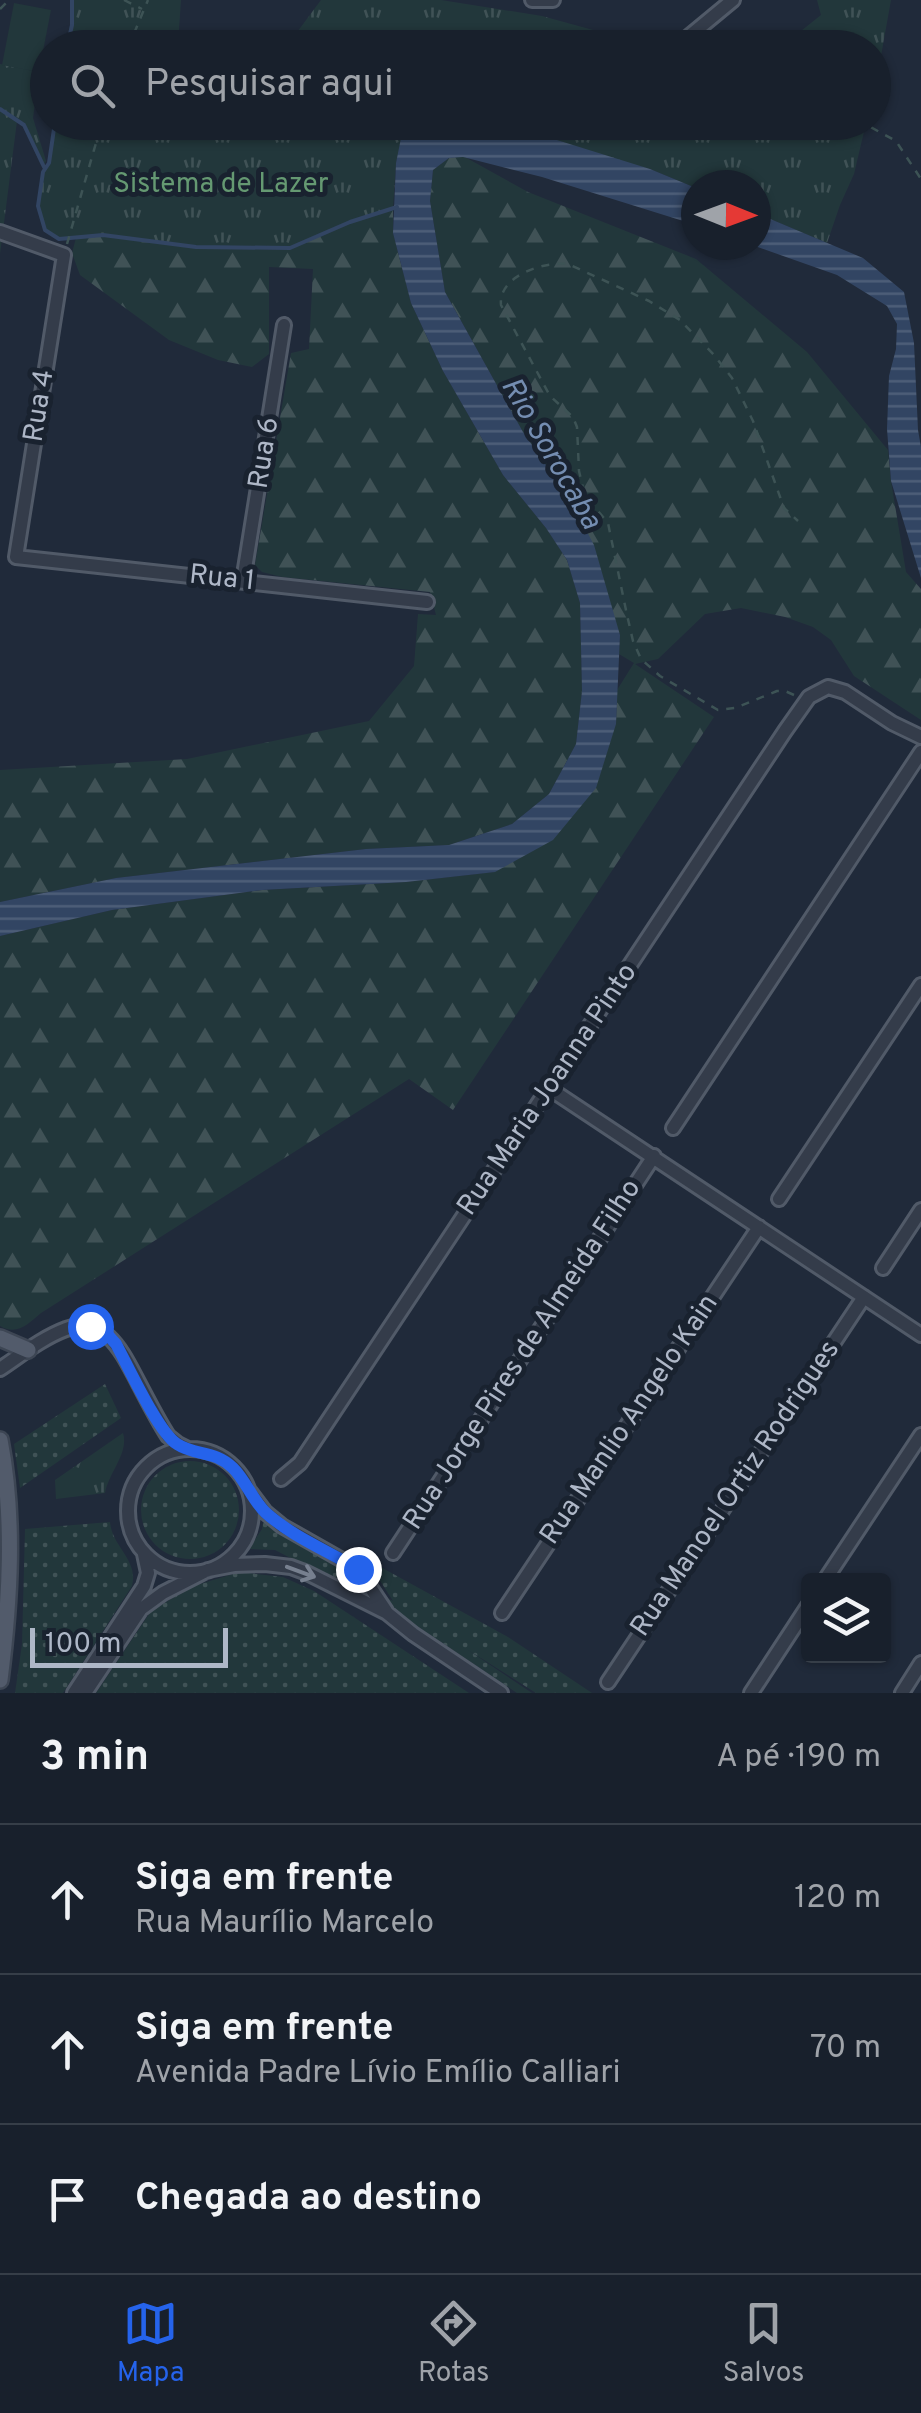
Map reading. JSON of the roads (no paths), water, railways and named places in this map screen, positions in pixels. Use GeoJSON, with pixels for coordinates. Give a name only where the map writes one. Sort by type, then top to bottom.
{"type":"FeatureCollection","features":[{"type":"Feature","properties":{"kind":"main road"},"geometry":{"type":"LineString","coordinates":[[0,1338],[28,1350]]}},
{"type":"Feature","properties":{"kind":"main road"},"geometry":{"type":"LineString","coordinates":[[0,1440],[10,1553],[0,1677]]}},
{"type":"Feature","properties":{"kind":"street"},"geometry":{"type":"LineString","coordinates":[[532,0],[553,0]]}},
{"type":"Feature","properties":{"kind":"street"},"geometry":{"type":"LineString","coordinates":[[697,30],[733,0]]}},
{"type":"Feature","properties":{"kind":"street","name":"Rua 4"},"geometry":{"type":"LineString","coordinates":[[0,232],[65,250],[16,557]]}},
{"type":"Feature","properties":{"kind":"street","name":"Rua 6"},"geometry":{"type":"LineString","coordinates":[[243,580],[284,325]]}},
{"type":"Feature","properties":{"kind":"street","name":"Rua 1"},"geometry":{"type":"LineString","coordinates":[[16,557],[427,602]]}},
{"type":"Feature","properties":{"kind":"street","name":"Rua Maria Joanna Pinto"},"geometry":{"type":"LineString","coordinates":[[281,1479],[300,1462],[809,697],[828,687],[845,692],[921,737]]}},
{"type":"Feature","properties":{"kind":"street"},"geometry":{"type":"LineString","coordinates":[[673,1128],[921,752]]}},
{"type":"Feature","properties":{"kind":"street"},"geometry":{"type":"LineString","coordinates":[[778,1199],[921,984]]}},
{"type":"Feature","properties":{"kind":"street"},"geometry":{"type":"LineString","coordinates":[[550,1088],[921,1335]]}},
{"type":"Feature","properties":{"kind":"street","name":"Rua Jorge Pires de Almeida Filho"},"geometry":{"type":"LineString","coordinates":[[393,1554],[654,1156]]}},
{"type":"Feature","properties":{"kind":"street"},"geometry":{"type":"LineString","coordinates":[[882,1268],[921,1210]]}},
{"type":"Feature","properties":{"kind":"street","name":"Rua Manlio Angelo Kain"},"geometry":{"type":"LineString","coordinates":[[502,1613],[759,1228]]}},
{"type":"Feature","properties":{"kind":"street","name":"Rua Manoel Ortiz Rodrigues"},"geometry":{"type":"LineString","coordinates":[[608,1682],[864,1297]]}},
{"type":"Feature","properties":{"kind":"street"},"geometry":{"type":"LineString","coordinates":[[0,1369],[68,1328],[100,1330],[116,1344],[168,1436],[190,1450]]}},
{"type":"Feature","properties":{"kind":"street"},"geometry":{"type":"LineString","coordinates":[[830,1573],[921,1435]]}},
{"type":"Feature","properties":{"kind":"street"},"geometry":{"type":"LineString","coordinates":[[388,1614],[358,1569],[282,1526],[258,1504],[240,1475],[223,1459],[179,1450],[157,1459],[134,1485],[128,1520],[136,1542],[161,1566],[184,1573],[234,1564],[291,1567],[388,1614],[502,1693]]}},
{"type":"Feature","properties":{"kind":"street"},"geometry":{"type":"LineString","coordinates":[[86,1693],[141,1609],[181,1583],[218,1566],[237,1551],[248,1531],[251,1508],[245,1485]]}},
{"type":"Feature","properties":{"kind":"street"},"geometry":{"type":"LineString","coordinates":[[74,1693],[144,1586],[148,1572],[143,1551]]}},
{"type":"Feature","properties":{"kind":"street"},"geometry":{"type":"LineString","coordinates":[[751,1693],[801,1617]]}},
{"type":"Feature","properties":{"kind":"street"},"geometry":{"type":"LineString","coordinates":[[902,1693],[921,1664]]}},
{"type":"Feature","properties":{"kind":"street"},"geometry":{"type":"LineString","coordinates":[[0,1677],[4,1693]]}},
{"type":"Feature","properties":{"kind":"water","name":"Rio Sorocaba"},"geometry":{"type":"Polygon","coordinates":[[[401,140],[557,140],[681,182],[681,220],[463,157],[449,158],[433,170],[430,201],[445,292],[523,432],[570,500],[594,545],[620,635],[616,724],[596,788],[553,840],[495,872],[406,882],[262,890],[112,910],[0,936],[0,902],[116,878],[366,849],[449,845],[512,824],[549,794],[576,744],[582,691],[580,603],[567,560],[503,475],[443,371],[411,303],[393,233],[401,140]]]}},
{"type":"Feature","properties":{"kind":"water"},"geometry":{"type":"Polygon","coordinates":[[[771,219],[863,258],[904,292],[914,343],[921,447],[921,578],[891,481],[887,429],[889,376],[897,324],[887,306],[837,275],[771,252],[771,219]]]}},
{"type":"Feature","properties":{"kind":"waterway"},"geometry":{"type":"LineString","coordinates":[[71,30],[72,0]]}},
{"type":"Feature","properties":{"kind":"waterway"},"geometry":{"type":"LineString","coordinates":[[0,109],[24,125],[30,138]]}},
{"type":"Feature","properties":{"kind":"waterway"},"geometry":{"type":"LineString","coordinates":[[31,140],[44,167]]}},
{"type":"Feature","properties":{"kind":"waterway"},"geometry":{"type":"LineString","coordinates":[[52,140],[38,206],[45,230],[59,239],[103,235],[196,247],[290,248],[397,207]]}},
{"type":"Feature","properties":{"kind":"park label","name":"Sistema de Lazer"},"geometry":{"type":"Point","coordinates":[221,185]}}]}
